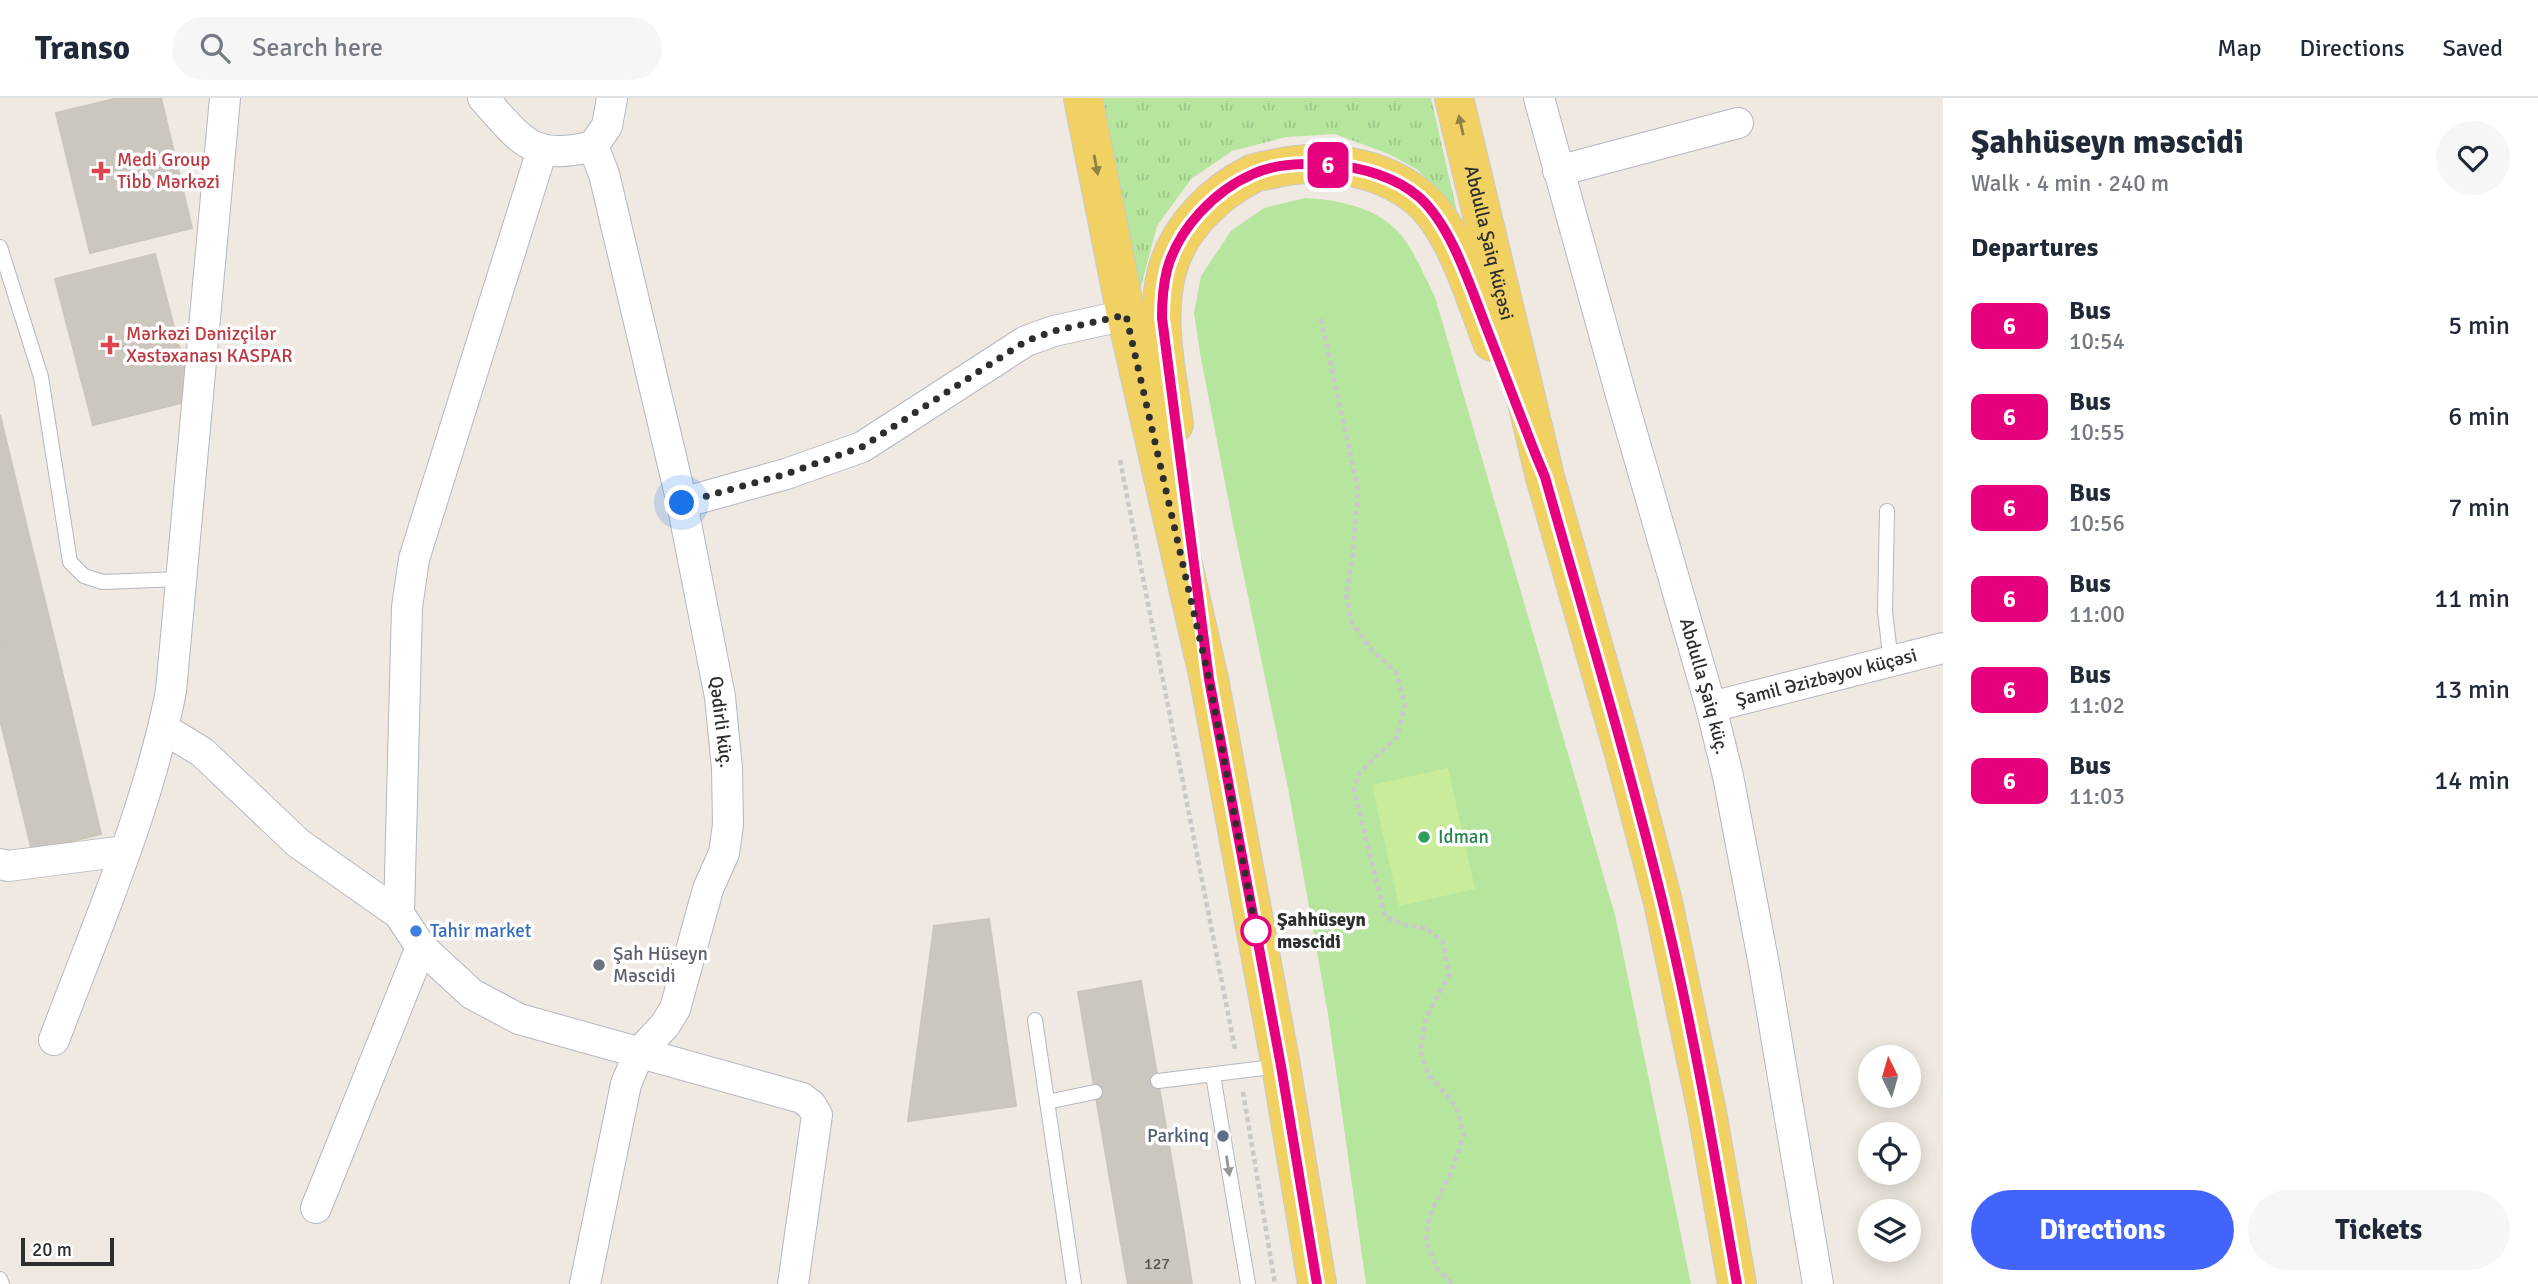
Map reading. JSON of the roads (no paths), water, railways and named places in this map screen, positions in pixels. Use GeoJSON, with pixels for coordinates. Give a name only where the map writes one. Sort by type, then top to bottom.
{"type":"FeatureCollection","features":[{"type":"Feature","properties":{"kind":"main road"},"geometry":{"type":"LineString","coordinates":[[1083,98],[1126,315],[1209,679],[1281,1066],[1317,1284]]}},
{"type":"Feature","properties":{"kind":"main road","name":"Abdulla Şaiq küçəsi"},"geometry":{"type":"LineString","coordinates":[[1454,98],[1545,477],[1625,757],[1662,902],[1707,1112],[1737,1284]]}},
{"type":"Feature","properties":{"kind":"main road"},"geometry":{"type":"LineString","coordinates":[[1209,679],[1165,356],[1163,290],[1167,268],[1186,230],[1216,196],[1254,173],[1301,163],[1349,166],[1389,178],[1419,197],[1436,217],[1459,257],[1545,477]]}},
{"type":"Feature","properties":{"kind":"street"},"geometry":{"type":"LineString","coordinates":[[54,1040],[125,851],[163,729],[171,691],[225,98]]}},
{"type":"Feature","properties":{"kind":"street"},"geometry":{"type":"LineString","coordinates":[[483,98],[528,144],[542,150],[567,153],[593,146],[607,126],[612,98]]}},
{"type":"Feature","properties":{"kind":"street","name":"Abdulla Şaiq küç."},"geometry":{"type":"LineString","coordinates":[[1539,98],[1711,707],[1728,776],[1764,965],[1818,1284]]}},
{"type":"Feature","properties":{"kind":"street"},"geometry":{"type":"LineString","coordinates":[[1558,171],[1738,124]]}},
{"type":"Feature","properties":{"kind":"street","name":"Qədirli küç."},"geometry":{"type":"LineString","coordinates":[[585,1284],[626,1084],[639,1053],[676,1009],[708,889],[724,853],[728,825],[727,768],[720,697],[682,503],[604,174],[593,146]]}},
{"type":"Feature","properties":{"kind":"street"},"geometry":{"type":"LineString","coordinates":[[399,914],[407,607],[414,559],[542,150]]}},
{"type":"Feature","properties":{"kind":"street"},"geometry":{"type":"LineString","coordinates":[[682,503],[786,474],[862,447],[1026,341],[1054,331],[1126,315]]}},
{"type":"Feature","properties":{"kind":"street","name":"Şamil Əzizbəyov küçəsi"},"geometry":{"type":"LineString","coordinates":[[1711,707],[1943,648]]}},
{"type":"Feature","properties":{"kind":"street"},"geometry":{"type":"LineString","coordinates":[[163,729],[202,752],[298,843],[399,914],[421,947],[472,994],[519,1019],[802,1098],[811,1105],[817,1115],[793,1284]]}},
{"type":"Feature","properties":{"kind":"street"},"geometry":{"type":"LineString","coordinates":[[0,864],[8,866],[125,851]]}},
{"type":"Feature","properties":{"kind":"street"},"geometry":{"type":"LineString","coordinates":[[316,1208],[421,947]]}},
{"type":"Feature","properties":{"kind":"lane"},"geometry":{"type":"LineString","coordinates":[[0,247],[41,377],[70,562],[84,576],[103,582],[180,579]]}},
{"type":"Feature","properties":{"kind":"lane"},"geometry":{"type":"LineString","coordinates":[[1887,511],[1885,612],[1891,662]]}},
{"type":"Feature","properties":{"kind":"lane"},"geometry":{"type":"LineString","coordinates":[[1034,1020],[1074,1284]]}},
{"type":"Feature","properties":{"kind":"lane"},"geometry":{"type":"LineString","coordinates":[[1158,1082],[1281,1066]]}},
{"type":"Feature","properties":{"kind":"lane"},"geometry":{"type":"LineString","coordinates":[[1213,1074],[1248,1284]]}},
{"type":"Feature","properties":{"kind":"lane"},"geometry":{"type":"LineString","coordinates":[[1047,1101],[1095,1092]]}},
{"type":"Feature","properties":{"kind":"lane"},"geometry":{"type":"LineString","coordinates":[[0,1279],[2,1284]]}},
{"type":"Feature","properties":{"kind":"place","name":"Medi Group Tibb Mərkəzi"},"geometry":{"type":"Point","coordinates":[101,171]}},
{"type":"Feature","properties":{"kind":"place","name":"Mərkəzi Dənizçilər Xəstəxanası KASPAR"},"geometry":{"type":"Point","coordinates":[110,345]}},
{"type":"Feature","properties":{"kind":"place","name":"Idman"},"geometry":{"type":"Point","coordinates":[1424,837]}},
{"type":"Feature","properties":{"kind":"place","name":"Tahir market"},"geometry":{"type":"Point","coordinates":[416,931]}},
{"type":"Feature","properties":{"kind":"place","name":"Şahhüseyn məscidi"},"geometry":{"type":"Point","coordinates":[1256,931]}},
{"type":"Feature","properties":{"kind":"place","name":"Şah Hüseyn Məscidi"},"geometry":{"type":"Point","coordinates":[599,965]}},
{"type":"Feature","properties":{"kind":"place","name":"Parkinq"},"geometry":{"type":"Point","coordinates":[1223,1136]}}]}
